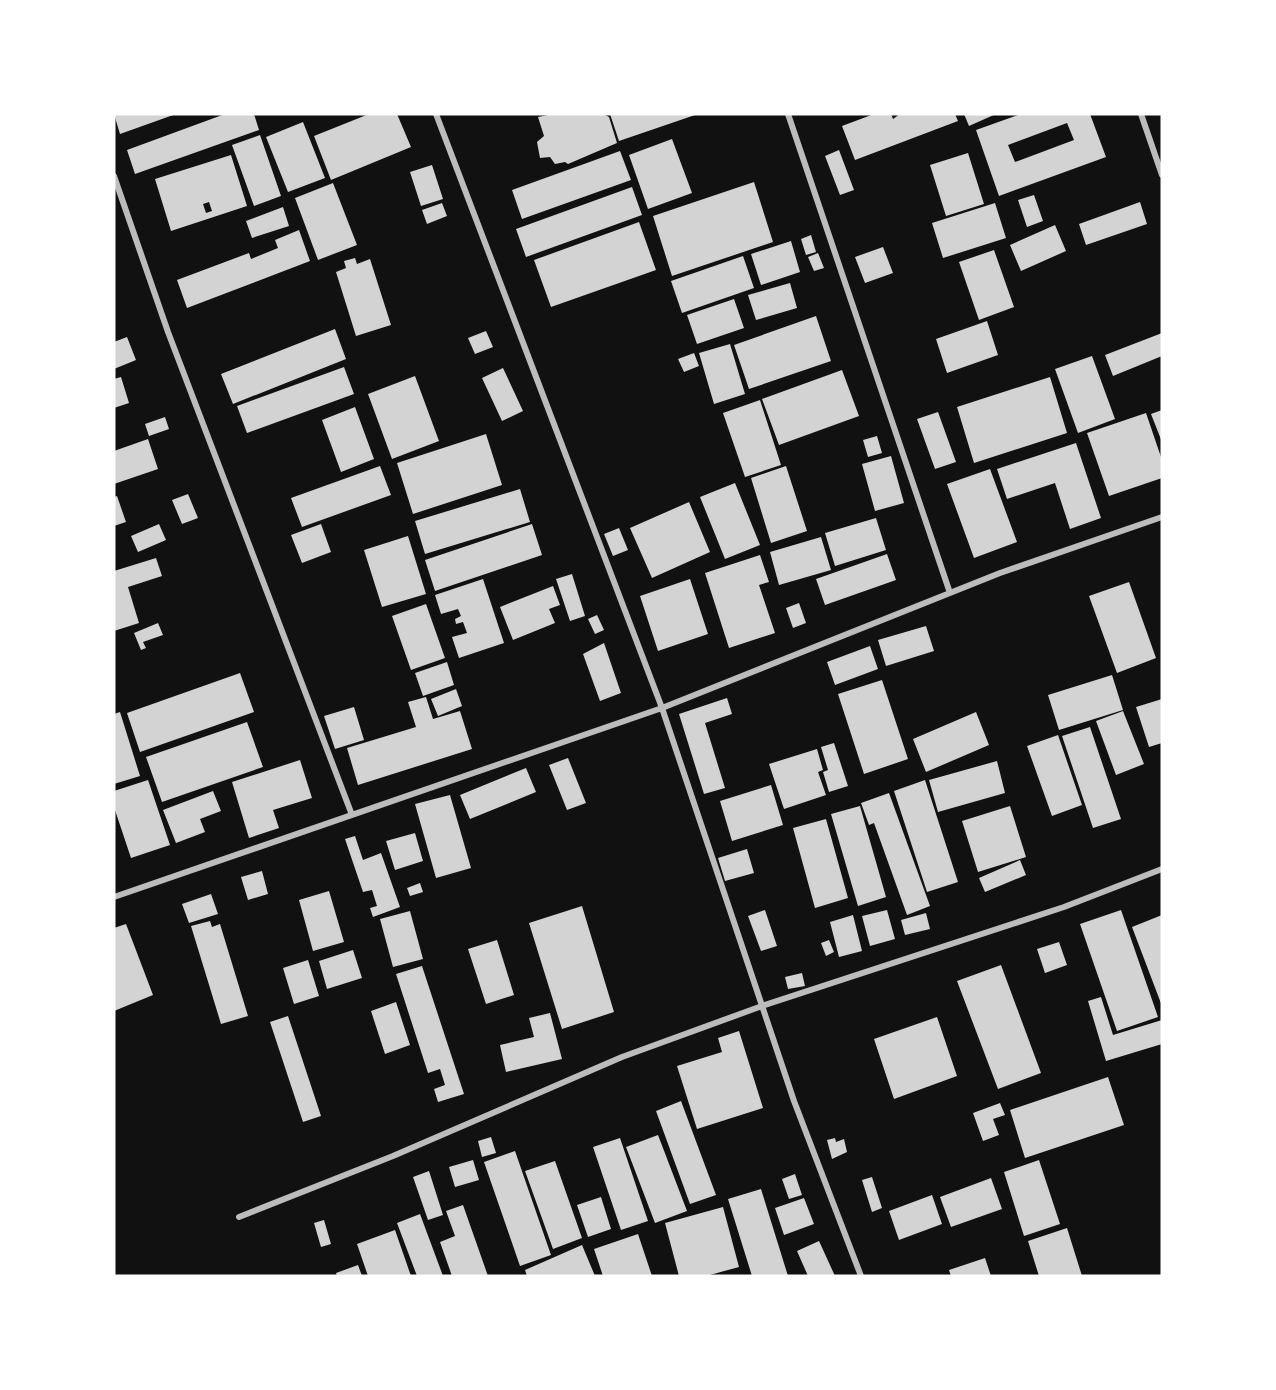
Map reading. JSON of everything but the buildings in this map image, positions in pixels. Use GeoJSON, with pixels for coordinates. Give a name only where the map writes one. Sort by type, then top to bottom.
{"type":"FeatureCollection","features":[{"type":"Feature","properties":{"kind":"street"},"geometry":{"type":"LineString","coordinates":[[436,114],[662,708],[794,1101],[861,1276]]}},
{"type":"Feature","properties":{"kind":"street"},"geometry":{"type":"LineString","coordinates":[[788,114],[950,593]]}},
{"type":"Feature","properties":{"kind":"street"},"geometry":{"type":"LineString","coordinates":[[1141,114],[1162,175]]}},
{"type":"Feature","properties":{"kind":"street"},"geometry":{"type":"LineString","coordinates":[[114,176],[168,332],[352,815]]}},
{"type":"Feature","properties":{"kind":"street"},"geometry":{"type":"LineString","coordinates":[[114,897],[662,708],[950,593],[1162,517]]}},
{"type":"Feature","properties":{"kind":"street"},"geometry":{"type":"LineString","coordinates":[[239,1216],[393,1156],[622,1057],[762,1006],[1064,907],[1162,868]]}}]}
